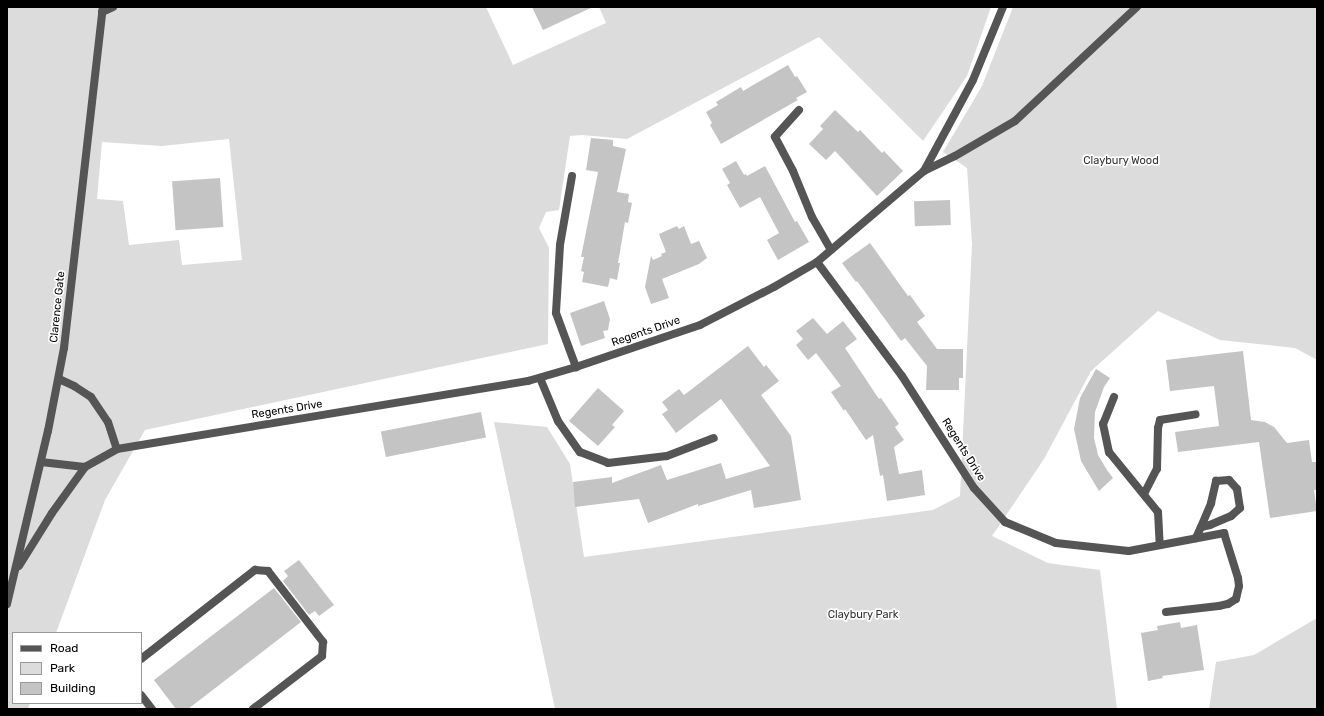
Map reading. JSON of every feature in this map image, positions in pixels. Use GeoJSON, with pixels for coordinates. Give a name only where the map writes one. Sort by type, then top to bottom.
{"type":"FeatureCollection","features":[{"type":"Feature","properties":{"kind":"street"},"geometry":{"type":"LineString","coordinates":[[102,10],[113,7]]}},
{"type":"Feature","properties":{"kind":"street"},"geometry":{"type":"LineString","coordinates":[[924,170],[973,80],[1003,7]]}},
{"type":"Feature","properties":{"kind":"street","name":"Regents Drive"},"geometry":{"type":"LineString","coordinates":[[85,467],[118,449],[540,378],[700,325],[774,287],[817,262],[924,170],[956,156],[1015,121],[1137,7]]}},
{"type":"Feature","properties":{"kind":"street","name":"Clarence Gate"},"geometry":{"type":"LineString","coordinates":[[7,604],[41,462],[59,379],[64,348],[102,10]]}},
{"type":"Feature","properties":{"kind":"street"},"geometry":{"type":"LineString","coordinates":[[799,110],[775,137],[793,172],[812,217],[831,250]]}},
{"type":"Feature","properties":{"kind":"street"},"geometry":{"type":"LineString","coordinates":[[572,176],[560,246],[556,313],[576,367]]}},
{"type":"Feature","properties":{"kind":"street","name":"Regents Drive"},"geometry":{"type":"LineString","coordinates":[[817,262],[902,376],[974,488],[1006,522],[1056,543],[1129,551],[1224,533],[1238,578],[1239,586],[1236,599],[1228,604],[1219,606],[1166,612]]}},
{"type":"Feature","properties":{"kind":"street"},"geometry":{"type":"LineString","coordinates":[[540,378],[558,421],[580,452],[608,463],[667,456],[714,438]]}},
{"type":"Feature","properties":{"kind":"street"},"geometry":{"type":"LineString","coordinates":[[59,379],[91,396],[108,422],[118,449]]}},
{"type":"Feature","properties":{"kind":"street"},"geometry":{"type":"LineString","coordinates":[[1114,396],[1103,424],[1110,452],[1158,512],[1160,545]]}},
{"type":"Feature","properties":{"kind":"street"},"geometry":{"type":"LineString","coordinates":[[1144,494],[1157,469],[1158,428],[1160,420],[1196,414]]}},
{"type":"Feature","properties":{"kind":"street"},"geometry":{"type":"LineString","coordinates":[[15,572],[52,513],[85,467],[41,462]]}},
{"type":"Feature","properties":{"kind":"street"},"geometry":{"type":"LineString","coordinates":[[1196,538],[1210,503],[1216,481],[1229,480],[1238,489],[1240,508],[1231,516],[1210,525],[1201,527]]}},
{"type":"Feature","properties":{"kind":"street"},"geometry":{"type":"LineString","coordinates":[[142,657],[255,570],[268,571],[323,642],[322,656],[253,709]]}},
{"type":"Feature","properties":{"kind":"street"},"geometry":{"type":"LineString","coordinates":[[142,696],[152,709]]}},
{"type":"Feature","properties":{"kind":"green space"},"geometry":{"type":"Polygon","coordinates":[[[7,7],[486,7],[513,65],[606,23],[599,7],[991,7],[967,76],[923,141],[819,37],[627,139],[582,135],[570,136],[559,210],[546,212],[539,228],[549,248],[548,344],[145,430],[105,500],[56,632],[12,632],[12,704],[30,704],[28,709],[7,709],[7,7]],[[229,139],[162,146],[102,142],[97,199],[123,201],[129,245],[179,240],[182,265],[242,260],[229,139]]]}},
{"type":"Feature","properties":{"kind":"green space","name":"Claybury Wood"},"geometry":{"type":"Polygon","coordinates":[[[1013,7],[1317,7],[1317,360],[1295,348],[1220,340],[1158,311],[1091,371],[1044,459],[992,536],[1048,563],[1100,570],[1117,709],[555,709],[494,422],[547,427],[570,464],[584,557],[933,510],[960,496],[972,244],[967,168],[943,152],[982,86],[1013,7]]]}},
{"type":"Feature","properties":{"kind":"green space"},"geometry":{"type":"Polygon","coordinates":[[[1317,618],[1317,709],[1209,709],[1216,662],[1254,655],[1317,618]]]}},
{"type":"Feature","properties":{"kind":"building"},"geometry":{"type":"Polygon","coordinates":[[[532,7],[593,7],[543,30],[532,7]]]}},
{"type":"Feature","properties":{"kind":"building"},"geometry":{"type":"Polygon","coordinates":[[[788,65],[807,92],[796,98],[798,100],[721,144],[710,125],[712,123],[706,112],[718,105],[716,102],[741,87],[743,91],[788,65]]]}},
{"type":"Feature","properties":{"kind":"building"},"geometry":{"type":"Polygon","coordinates":[[[835,110],[858,132],[860,130],[882,153],[884,151],[903,171],[877,196],[835,151],[826,160],[809,144],[823,129],[820,126],[835,110]]]}},
{"type":"Feature","properties":{"kind":"building"},"geometry":{"type":"Polygon","coordinates":[[[591,138],[613,140],[613,146],[626,149],[617,192],[629,194],[628,202],[632,203],[628,223],[625,222],[618,263],[620,263],[617,280],[610,278],[608,287],[582,282],[584,272],[581,271],[584,257],[581,257],[598,172],[586,170],[591,138]]]}},
{"type":"Feature","properties":{"kind":"building"},"geometry":{"type":"Polygon","coordinates":[[[736,161],[744,175],[746,174],[747,176],[765,166],[795,222],[797,221],[809,242],[778,260],[767,240],[779,233],[760,197],[740,208],[727,185],[730,183],[722,169],[736,161]]]}},
{"type":"Feature","properties":{"kind":"building"},"geometry":{"type":"Polygon","coordinates":[[[220,178],[223,227],[176,230],[172,181],[220,178]]]}},
{"type":"Feature","properties":{"kind":"building"},"geometry":{"type":"Polygon","coordinates":[[[950,200],[951,225],[915,226],[914,201],[950,200]]]}},
{"type":"Feature","properties":{"kind":"building"},"geometry":{"type":"Polygon","coordinates":[[[677,226],[679,229],[684,226],[691,244],[699,241],[707,258],[699,264],[662,279],[669,298],[651,304],[645,287],[651,256],[653,260],[662,256],[661,254],[666,252],[659,234],[677,226]]]}},
{"type":"Feature","properties":{"kind":"building"},"geometry":{"type":"Polygon","coordinates":[[[870,243],[908,296],[910,295],[925,316],[917,322],[937,349],[963,349],[963,378],[959,378],[959,390],[926,390],[927,366],[905,338],[901,341],[842,263],[870,243]]]}},
{"type":"Feature","properties":{"kind":"building"},"geometry":{"type":"Polygon","coordinates":[[[604,301],[610,319],[608,330],[603,331],[605,338],[581,346],[570,313],[604,301]]]}},
{"type":"Feature","properties":{"kind":"building"},"geometry":{"type":"Polygon","coordinates":[[[813,318],[827,334],[843,321],[857,339],[845,348],[879,399],[881,398],[899,424],[895,427],[904,440],[894,447],[899,474],[922,470],[925,495],[887,501],[883,475],[880,476],[873,435],[866,440],[845,409],[844,411],[831,392],[841,386],[816,353],[808,360],[796,345],[803,339],[796,331],[813,318]]]}},
{"type":"Feature","properties":{"kind":"building"},"geometry":{"type":"Polygon","coordinates":[[[748,346],[764,367],[766,365],[779,381],[761,395],[791,436],[801,500],[754,508],[751,490],[698,506],[698,504],[648,523],[639,499],[575,507],[573,482],[612,477],[612,483],[661,465],[667,480],[721,463],[726,479],[770,466],[721,399],[676,433],[662,414],[668,410],[662,402],[679,389],[684,395],[748,346]]]}},
{"type":"Feature","properties":{"kind":"building"},"geometry":{"type":"Polygon","coordinates":[[[1243,351],[1251,420],[1265,422],[1274,427],[1287,443],[1309,440],[1312,462],[1317,462],[1317,490],[1314,490],[1317,511],[1270,518],[1259,442],[1178,452],[1175,432],[1219,426],[1214,386],[1170,391],[1166,360],[1243,351]]]}},
{"type":"Feature","properties":{"kind":"building"},"geometry":{"type":"Polygon","coordinates":[[[1096,369],[1110,378],[1104,387],[1095,412],[1094,438],[1098,455],[1113,478],[1099,491],[1081,461],[1074,429],[1080,398],[1096,369]]]}},
{"type":"Feature","properties":{"kind":"building"},"geometry":{"type":"Polygon","coordinates":[[[598,388],[624,411],[612,425],[615,427],[598,446],[569,421],[598,388]]]}},
{"type":"Feature","properties":{"kind":"building"},"geometry":{"type":"Polygon","coordinates":[[[481,412],[486,438],[386,457],[381,431],[481,412]]]}},
{"type":"Feature","properties":{"kind":"building"},"geometry":{"type":"Polygon","coordinates":[[[299,560],[334,605],[319,616],[315,611],[309,615],[283,581],[288,576],[284,571],[299,560]]]}},
{"type":"Feature","properties":{"kind":"building"},"geometry":{"type":"Polygon","coordinates":[[[274,588],[301,622],[188,709],[176,709],[154,680],[274,588]]]}},
{"type":"Feature","properties":{"kind":"building"},"geometry":{"type":"Polygon","coordinates":[[[1180,622],[1181,628],[1197,625],[1204,670],[1162,676],[1163,678],[1148,681],[1141,633],[1158,630],[1157,626],[1180,622]]]}},
{"type":"Feature","properties":{"kind":"park label","name":"Claybury Park"},"geometry":{"type":"Point","coordinates":[863,615]}}]}
